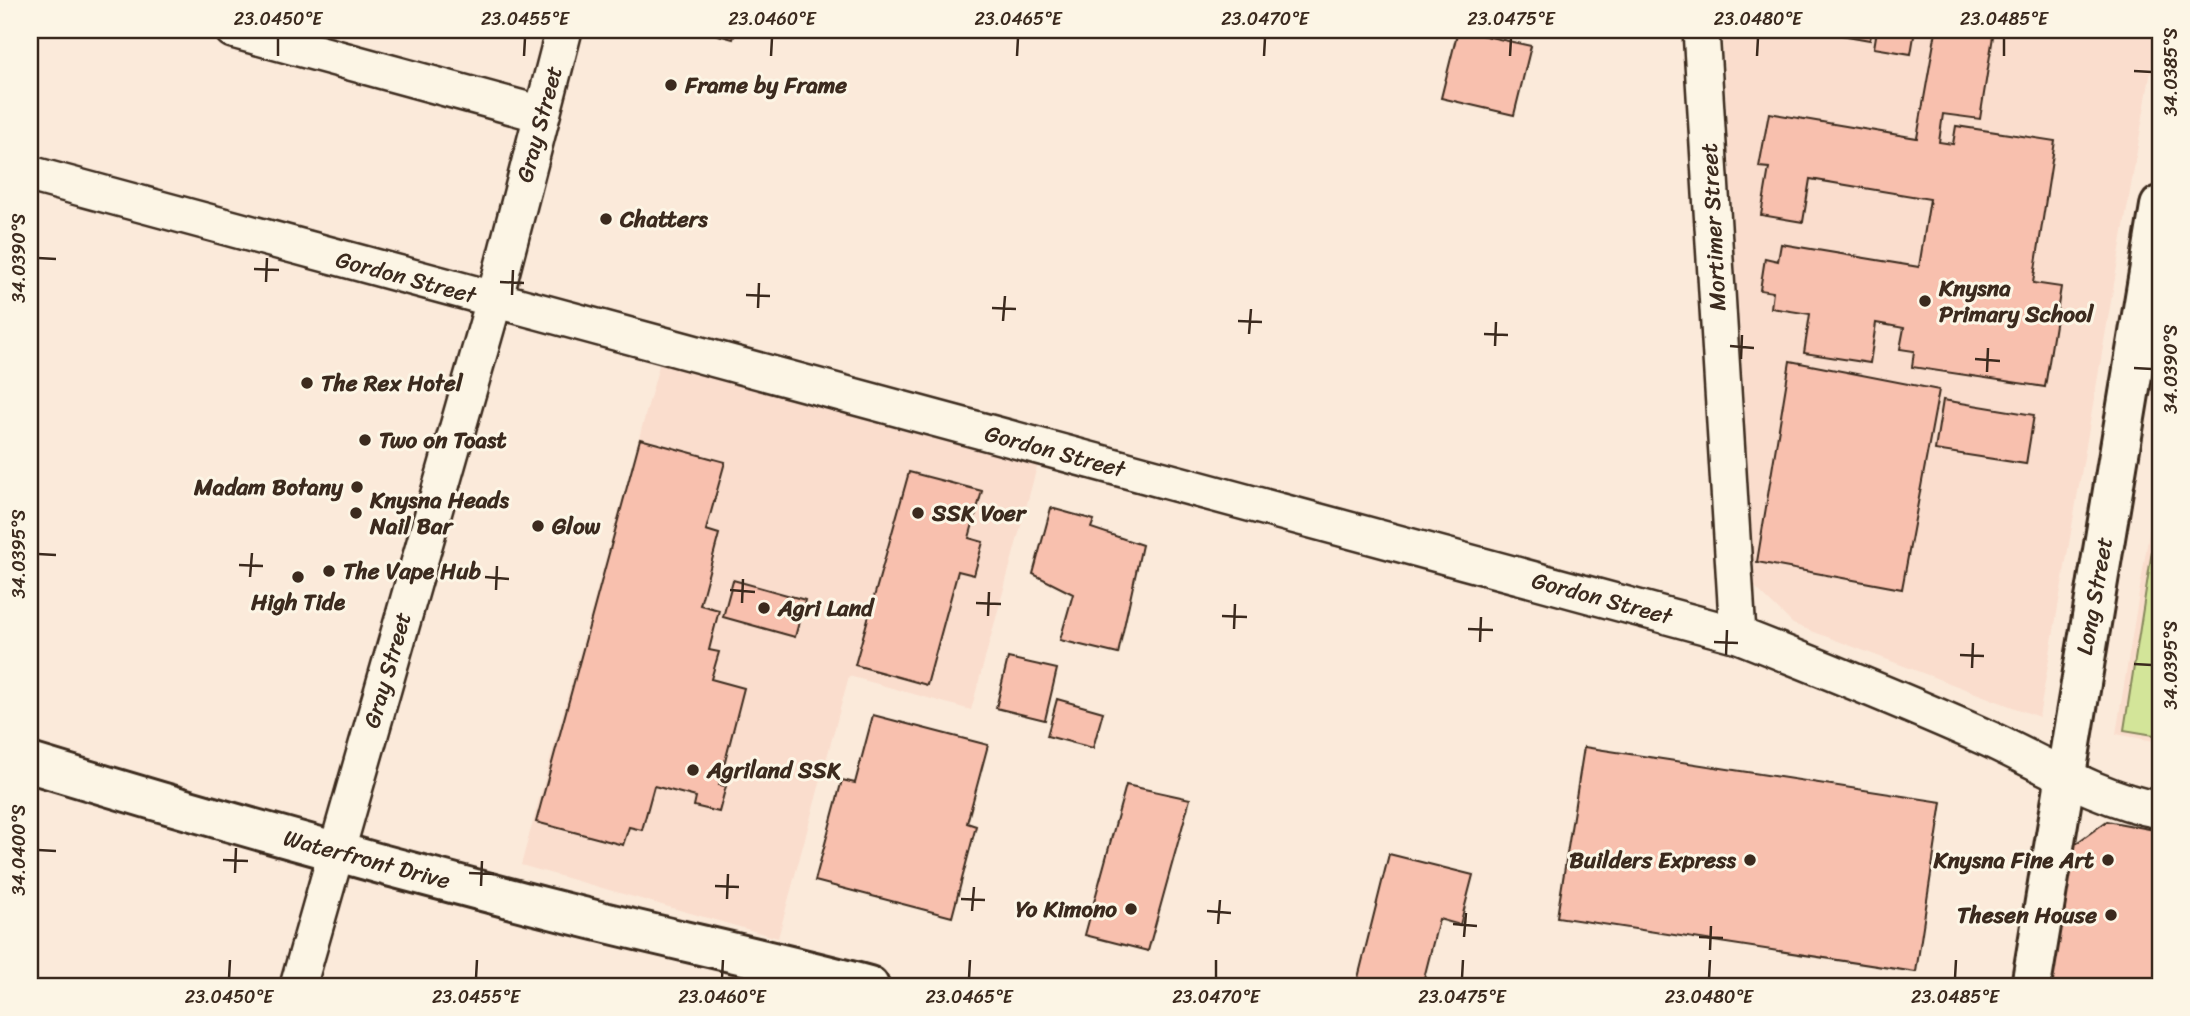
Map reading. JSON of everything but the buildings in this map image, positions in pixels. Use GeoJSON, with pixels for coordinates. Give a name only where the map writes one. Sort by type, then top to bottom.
{"type":"FeatureCollection","features":[{"type":"Feature","properties":{"kind":"street"},"geometry":{"type":"LineString","coordinates":[[233,30],[541,114]]}},
{"type":"Feature","properties":{"kind":"street","name":"Gray Street"},"geometry":{"type":"LineString","coordinates":[[298,986],[378,697],[494,301],[564,30]]}},
{"type":"Feature","properties":{"kind":"street","name":"Mortimer Street"},"geometry":{"type":"LineString","coordinates":[[1695,32],[1738,635]]}},
{"type":"Feature","properties":{"kind":"street","name":"Gordon Street"},"geometry":{"type":"LineString","coordinates":[[30,174],[1738,635],[1905,702],[2064,773],[2099,792],[2160,810]]}},
{"type":"Feature","properties":{"kind":"street","name":"Long Street"},"geometry":{"type":"LineString","coordinates":[[2031,986],[2064,773],[2160,206]]}},
{"type":"Feature","properties":{"kind":"street","name":"Waterfront Drive"},"geometry":{"type":"LineString","coordinates":[[30,763],[337,852],[558,911],[754,955],[869,986]]}},
{"type":"Feature","properties":{"kind":"shaded area","name":"Knysna Primary School"},"geometry":{"type":"Polygon","coordinates":[[[1722,30],[2158,30],[2039,717],[1793,624],[1755,587],[1722,30]]]}},
{"type":"Feature","properties":{"kind":"shaded area"},"geometry":{"type":"Polygon","coordinates":[[[660,362],[1038,463],[971,710],[849,676],[778,938],[521,865],[660,362]]]}},
{"type":"Feature","properties":{"kind":"shaded area"},"geometry":{"type":"Polygon","coordinates":[[[2160,466],[2160,742],[2116,734],[2160,466]]]}},
{"type":"Feature","properties":{"kind":"green space"},"geometry":{"type":"Polygon","coordinates":[[[2155,532],[2160,533],[2160,736],[2124,730],[2155,532]]]}},
{"type":"Feature","properties":{"kind":"place","name":"Frame by Frame"},"geometry":{"type":"Point","coordinates":[671,85]}},
{"type":"Feature","properties":{"kind":"place","name":"Chatters"},"geometry":{"type":"Point","coordinates":[606,219]}},
{"type":"Feature","properties":{"kind":"place","name":"Knysna Primary School"},"geometry":{"type":"Point","coordinates":[1925,301]}},
{"type":"Feature","properties":{"kind":"place","name":"The Rex Hotel"},"geometry":{"type":"Point","coordinates":[307,383]}},
{"type":"Feature","properties":{"kind":"place","name":"Two on Toast"},"geometry":{"type":"Point","coordinates":[365,440]}},
{"type":"Feature","properties":{"kind":"place","name":"Madam Botany"},"geometry":{"type":"Point","coordinates":[357,487]}},
{"type":"Feature","properties":{"kind":"place","name":"Knysna Heads Nail Bar"},"geometry":{"type":"Point","coordinates":[356,513]}},
{"type":"Feature","properties":{"kind":"place","name":"SSK Voer"},"geometry":{"type":"Point","coordinates":[918,513]}},
{"type":"Feature","properties":{"kind":"place","name":"Glow"},"geometry":{"type":"Point","coordinates":[538,526]}},
{"type":"Feature","properties":{"kind":"place","name":"The Vape Hub"},"geometry":{"type":"Point","coordinates":[329,571]}},
{"type":"Feature","properties":{"kind":"place","name":"High Tide"},"geometry":{"type":"Point","coordinates":[298,577]}},
{"type":"Feature","properties":{"kind":"place","name":"Agri Land"},"geometry":{"type":"Point","coordinates":[764,608]}},
{"type":"Feature","properties":{"kind":"place","name":"Agriland SSK"},"geometry":{"type":"Point","coordinates":[693,770]}},
{"type":"Feature","properties":{"kind":"place","name":"Builders Express"},"geometry":{"type":"Point","coordinates":[1750,860]}},
{"type":"Feature","properties":{"kind":"place","name":"Knysna Fine Art"},"geometry":{"type":"Point","coordinates":[2108,860]}},
{"type":"Feature","properties":{"kind":"place","name":"Yo Kimono"},"geometry":{"type":"Point","coordinates":[1131,909]}},
{"type":"Feature","properties":{"kind":"place","name":"Thesen House"},"geometry":{"type":"Point","coordinates":[2111,915]}}]}
